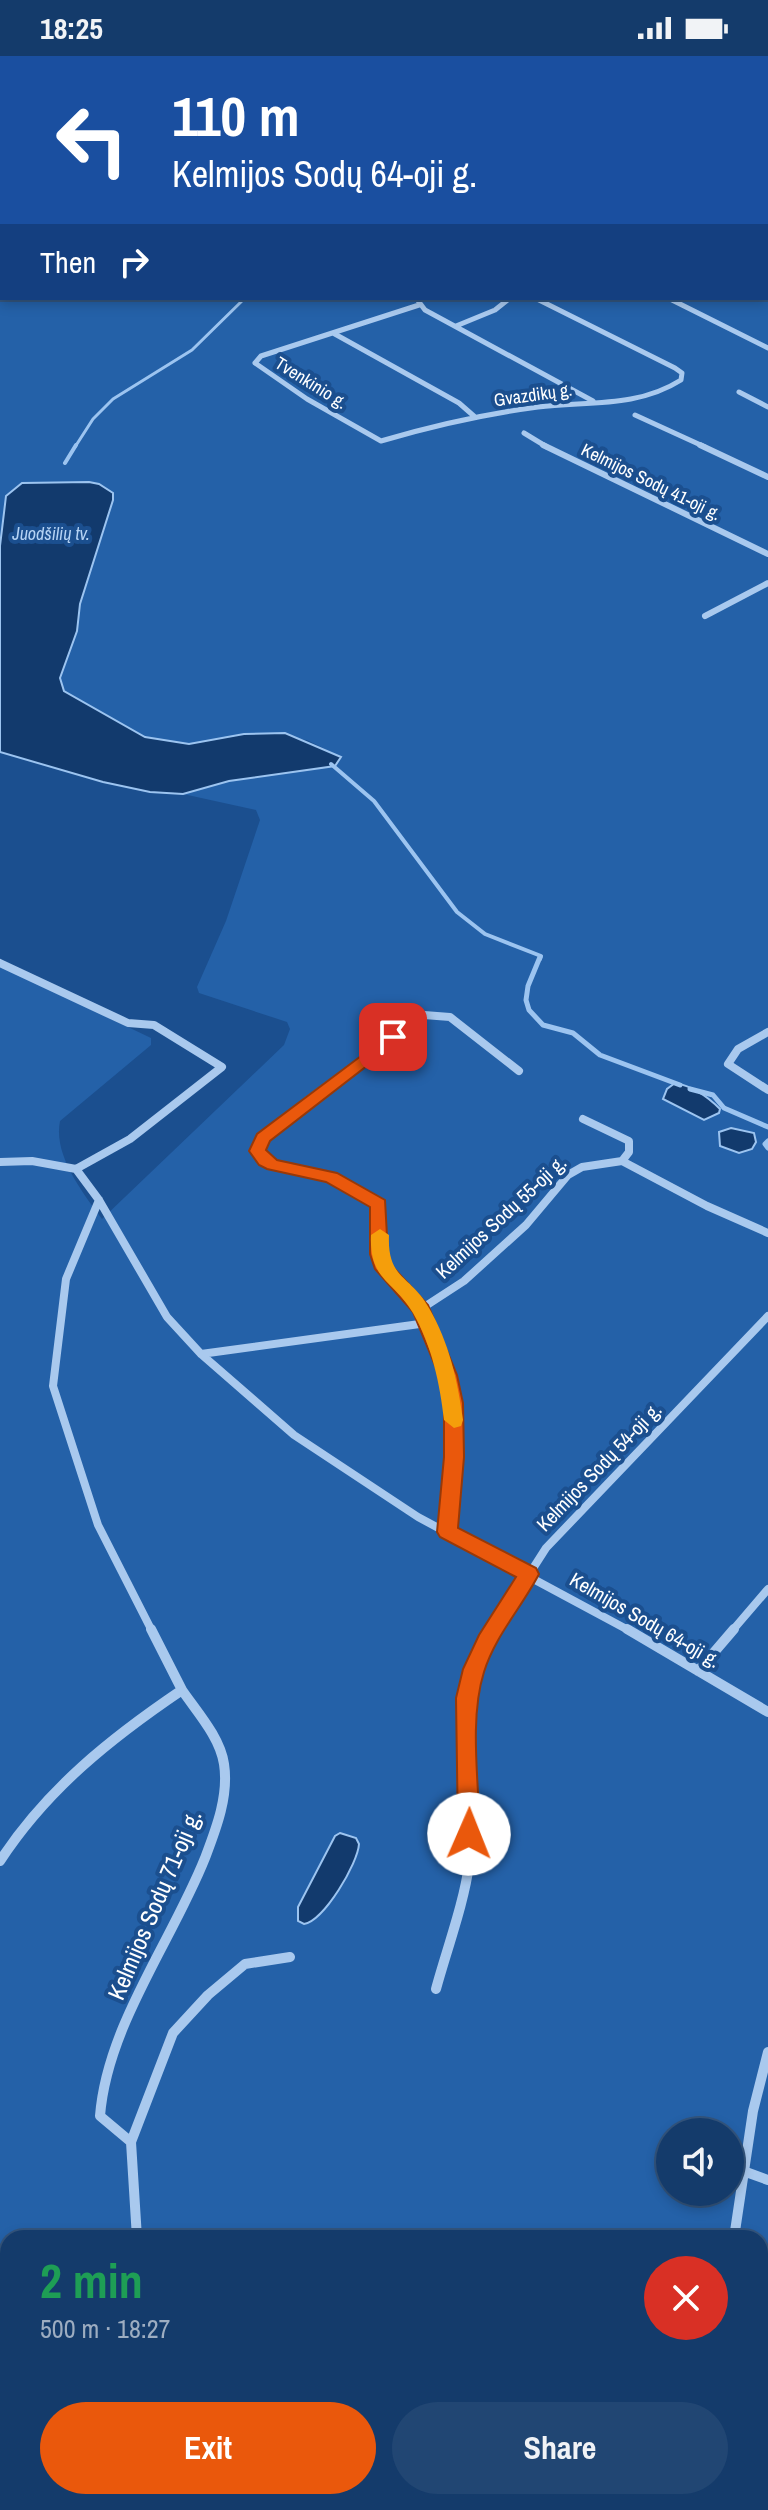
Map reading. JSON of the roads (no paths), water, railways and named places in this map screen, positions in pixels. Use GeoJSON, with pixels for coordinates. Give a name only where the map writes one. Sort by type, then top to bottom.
{"type":"FeatureCollection","features":[{"type":"Feature","properties":{"kind":"street"},"geometry":{"type":"LineString","coordinates":[[456,326],[495,310],[508,300]]}},
{"type":"Feature","properties":{"kind":"street","name":"Gvazdikų g."},"geometry":{"type":"LineString","coordinates":[[381,441],[475,417],[593,401],[631,400],[678,383],[682,373],[539,300]]}},
{"type":"Feature","properties":{"kind":"street"},"geometry":{"type":"LineString","coordinates":[[672,300],[768,348]]}},
{"type":"Feature","properties":{"kind":"street"},"geometry":{"type":"LineString","coordinates":[[418,301],[456,326],[593,401]]}},
{"type":"Feature","properties":{"kind":"street","name":"Tvenkinio g."},"geometry":{"type":"LineString","coordinates":[[381,441],[307,399],[255,363],[261,356],[418,301]]}},
{"type":"Feature","properties":{"kind":"street"},"geometry":{"type":"LineString","coordinates":[[333,333],[459,403],[475,417]]}},
{"type":"Feature","properties":{"kind":"street"},"geometry":{"type":"LineString","coordinates":[[739,392],[768,407]]}},
{"type":"Feature","properties":{"kind":"street"},"geometry":{"type":"LineString","coordinates":[[635,415],[768,477]]}},
{"type":"Feature","properties":{"kind":"street","name":"Kelmijos Sodų 41-oji g."},"geometry":{"type":"LineString","coordinates":[[524,433],[546,447],[768,554]]}},
{"type":"Feature","properties":{"kind":"street"},"geometry":{"type":"LineString","coordinates":[[705,616],[768,583]]}},
{"type":"Feature","properties":{"kind":"street"},"geometry":{"type":"LineString","coordinates":[[0,963],[128,1023],[154,1025],[222,1067],[130,1139],[76,1169],[32,1161],[0,1162]]}},
{"type":"Feature","properties":{"kind":"street"},"geometry":{"type":"LineString","coordinates":[[447,1532],[454,1457],[454,1403],[448,1375],[421,1309],[384,1269],[379,1254],[379,1204],[331,1177],[265,1161],[257,1151],[259,1145],[308,1100],[424,1015],[450,1017],[519,1071]]}},
{"type":"Feature","properties":{"kind":"street"},"geometry":{"type":"LineString","coordinates":[[768,1032],[732,1053],[728,1060],[735,1070],[768,1090]]}},
{"type":"Feature","properties":{"kind":"street"},"geometry":{"type":"LineString","coordinates":[[583,1119],[629,1141],[629,1152],[622,1161],[707,1206],[768,1233]]}},
{"type":"Feature","properties":{"kind":"street","name":"Kelmijos Sodų 55-oji g."},"geometry":{"type":"LineString","coordinates":[[421,1309],[464,1281],[526,1225],[575,1170],[622,1161]]}},
{"type":"Feature","properties":{"kind":"street","name":"Kelmijos Sodų 64-oji g."},"geometry":{"type":"LineString","coordinates":[[76,1169],[99,1200],[167,1317],[201,1354],[294,1435],[418,1517],[529,1574],[768,1712]]}},
{"type":"Feature","properties":{"kind":"street"},"geometry":{"type":"LineString","coordinates":[[0,1861],[32,1818],[67,1780],[118,1733],[182,1690],[98,1525],[53,1386],[66,1279],[99,1200]]}},
{"type":"Feature","properties":{"kind":"street","name":"Kelmijos Sodų 54-oji g."},"geometry":{"type":"LineString","coordinates":[[436,1989],[469,1864],[466,1698],[474,1669],[490,1635],[546,1548],[768,1316]]}},
{"type":"Feature","properties":{"kind":"street"},"geometry":{"type":"LineString","coordinates":[[201,1354],[427,1323]]}},
{"type":"Feature","properties":{"kind":"street"},"geometry":{"type":"LineString","coordinates":[[698,1671],[768,1589]]}},
{"type":"Feature","properties":{"kind":"street","name":"Kelmijos Sodų 71-oji g."},"geometry":{"type":"LineString","coordinates":[[131,2142],[100,2116],[103,2086],[116,2049],[196,1875],[215,1827],[224,1792],[225,1766],[215,1740],[182,1690]]}},
{"type":"Feature","properties":{"kind":"street"},"geometry":{"type":"LineString","coordinates":[[136,2230],[131,2142],[173,2033],[208,1995],[245,1964],[290,1957]]}},
{"type":"Feature","properties":{"kind":"street"},"geometry":{"type":"LineString","coordinates":[[735,2230],[753,2111],[768,2052]]}},
{"type":"Feature","properties":{"kind":"street"},"geometry":{"type":"LineString","coordinates":[[746,2172],[768,2180]]}},
{"type":"Feature","properties":{"kind":"water","name":"Juodšilių tv."},"geometry":{"type":"Polygon","coordinates":[[[89,482],[113,493],[113,500],[80,604],[77,631],[60,678],[64,691],[145,737],[189,744],[244,734],[285,733],[341,757],[335,766],[229,781],[183,794],[150,792],[103,782],[0,752],[0,546],[6,496],[22,483],[89,482]]]}},
{"type":"Feature","properties":{"kind":"water"},"geometry":{"type":"Polygon","coordinates":[[[675,1083],[705,1096],[720,1109],[719,1113],[704,1120],[663,1099],[667,1089],[675,1083]]]}},
{"type":"Feature","properties":{"kind":"water"},"geometry":{"type":"Polygon","coordinates":[[[731,1128],[754,1133],[756,1142],[752,1149],[739,1153],[720,1146],[719,1132],[731,1128]]]}},
{"type":"Feature","properties":{"kind":"water"},"geometry":{"type":"Polygon","coordinates":[[[340,1833],[356,1838],[359,1844],[353,1864],[330,1902],[321,1913],[304,1924],[298,1921],[298,1907],[335,1836],[340,1833]]]}},
{"type":"Feature","properties":{"kind":"waterway"},"geometry":{"type":"LineString","coordinates":[[75,447],[93,419],[113,399],[192,350],[243,300]]}},
{"type":"Feature","properties":{"kind":"waterway"},"geometry":{"type":"LineString","coordinates":[[65,463],[76,445]]}},
{"type":"Feature","properties":{"kind":"waterway"},"geometry":{"type":"LineString","coordinates":[[331,764],[374,801],[457,912],[485,934],[541,956],[540,959]]}},
{"type":"Feature","properties":{"kind":"waterway"},"geometry":{"type":"LineString","coordinates":[[540,957],[528,986],[526,1000],[529,1010],[543,1025],[573,1033],[600,1055],[680,1085]]}},
{"type":"Feature","properties":{"kind":"waterway"},"geometry":{"type":"LineString","coordinates":[[690,1089],[713,1095],[724,1108],[768,1127]]}},
{"type":"Feature","properties":{"kind":"waterway"},"geometry":{"type":"LineString","coordinates":[[768,1141],[765,1144],[768,1148]]}}]}
